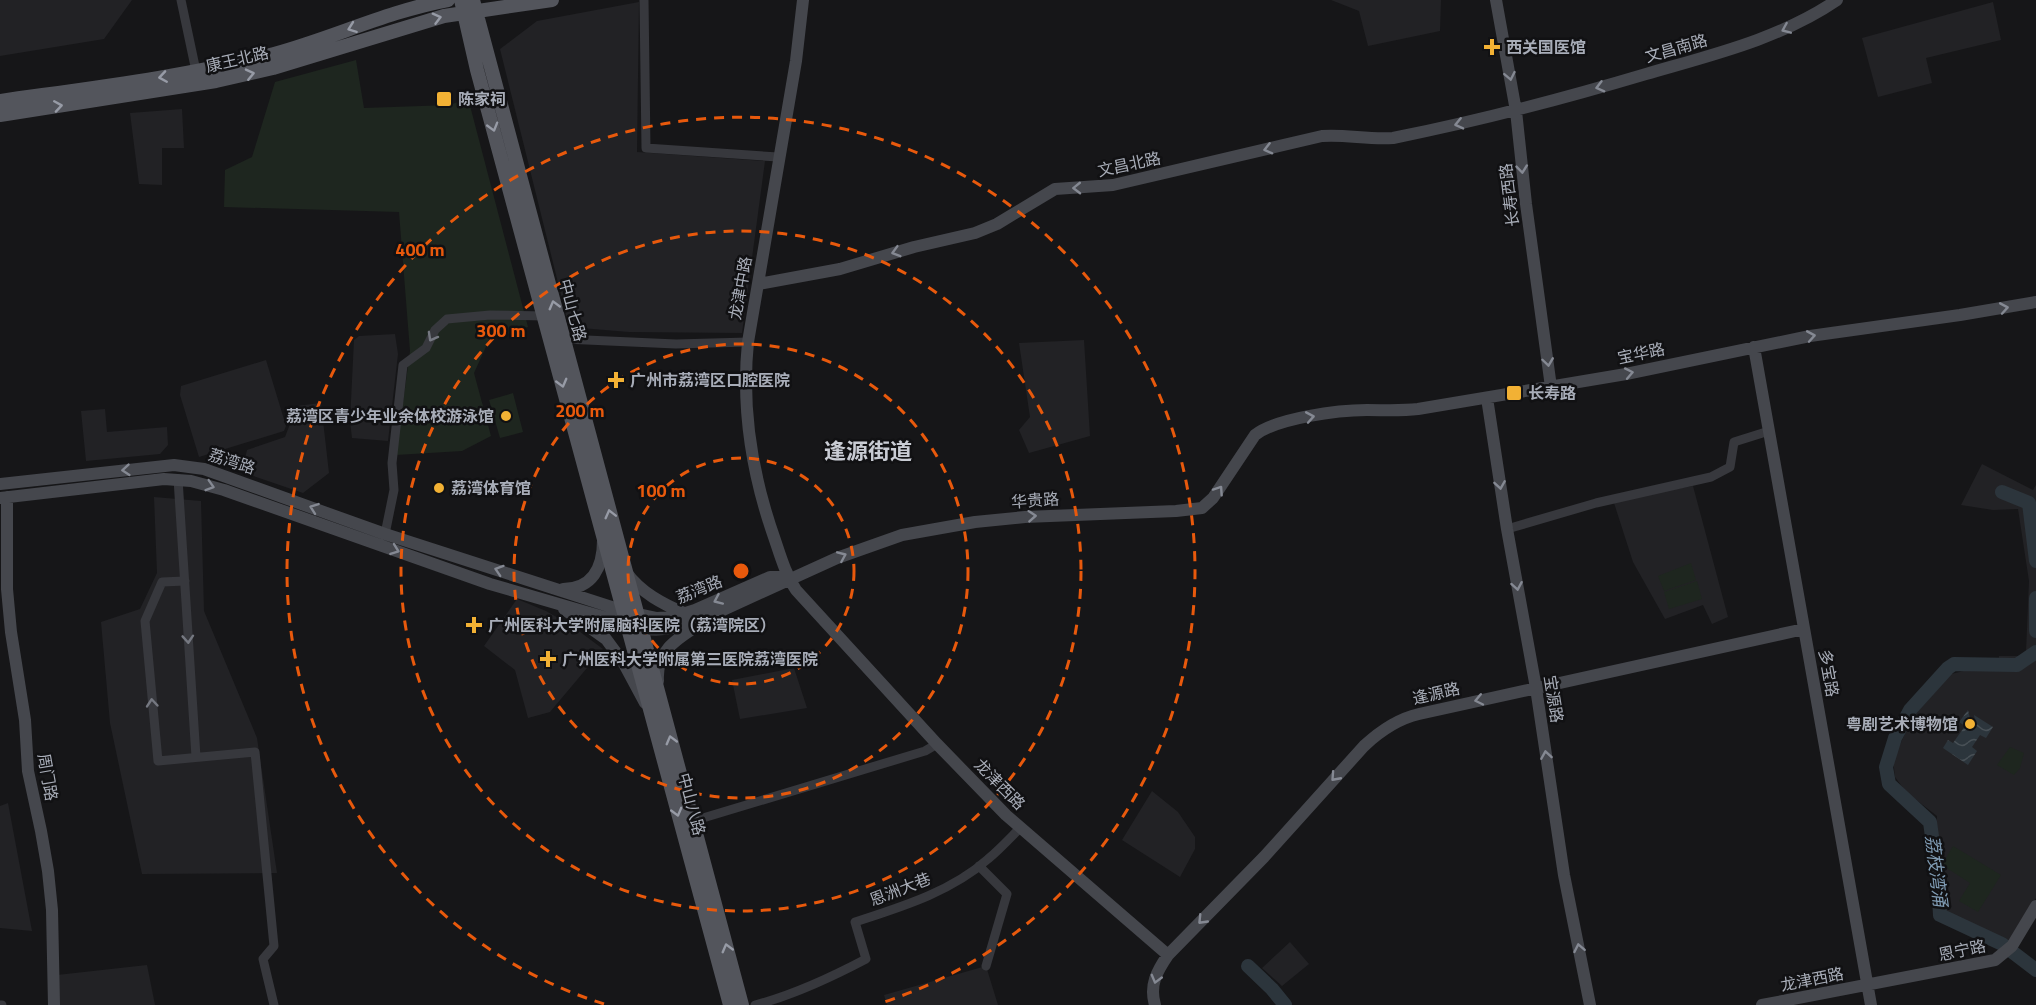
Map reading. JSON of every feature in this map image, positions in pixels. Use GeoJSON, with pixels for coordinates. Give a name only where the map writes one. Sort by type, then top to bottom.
{"type":"FeatureCollection","features":[{"type":"Feature","properties":{"kind":"main road","name":"康王北路"},"geometry":{"type":"LineString","coordinates":[[0,101],[196,71],[293,48],[399,12],[448,0]]}},
{"type":"Feature","properties":{"kind":"main road","name":"康王北路"},"geometry":{"type":"LineString","coordinates":[[0,115],[186,87],[255,73],[428,20],[468,5],[552,0]]}},
{"type":"Feature","properties":{"kind":"main road","name":"中山七路"},"geometry":{"type":"LineString","coordinates":[[468,5],[544,316],[602,530],[632,619]]}},
{"type":"Feature","properties":{"kind":"main road","name":"中山七路"},"geometry":{"type":"LineString","coordinates":[[484,69],[564,339],[625,570],[632,619]]}},
{"type":"Feature","properties":{"kind":"main road","name":"中山八路"},"geometry":{"type":"LineString","coordinates":[[632,619],[661,703],[742,1005]]}},
{"type":"Feature","properties":{"kind":"main road","name":"中山八路"},"geometry":{"type":"LineString","coordinates":[[632,619],[651,715],[730,1005]]}},
{"type":"Feature","properties":{"kind":"street"},"geometry":{"type":"LineString","coordinates":[[181,0],[196,71]]}},
{"type":"Feature","properties":{"kind":"street"},"geometry":{"type":"LineString","coordinates":[[644,0],[646,148],[778,157]]}},
{"type":"Feature","properties":{"kind":"street","name":"龙津中路"},"geometry":{"type":"LineString","coordinates":[[789,579],[763,507],[750,449],[745,401],[748,342],[796,61],[803,0]]}},
{"type":"Feature","properties":{"kind":"street","name":"长寿西路"},"geometry":{"type":"LineString","coordinates":[[1496,0],[1516,111],[1551,387]]}},
{"type":"Feature","properties":{"kind":"street","name":"文昌南路"},"geometry":{"type":"LineString","coordinates":[[1516,111],[1741,45],[1795,25],[1837,0]]}},
{"type":"Feature","properties":{"kind":"street","name":"文昌北路"},"geometry":{"type":"LineString","coordinates":[[759,284],[840,269],[896,252],[975,233],[997,224],[1055,189],[1113,185],[1322,136],[1379,140],[1516,111]]}},
{"type":"Feature","properties":{"kind":"street","name":"宝华路"},"geometry":{"type":"LineString","coordinates":[[1255,435],[1270,426],[1316,416],[1365,410],[1404,411],[1487,398],[1626,374],[1810,336],[2036,302]]}},
{"type":"Feature","properties":{"kind":"street"},"geometry":{"type":"LineString","coordinates":[[385,534],[394,490],[392,463],[403,365],[426,348],[435,330],[447,319],[490,315],[544,316]]}},
{"type":"Feature","properties":{"kind":"street"},"geometry":{"type":"LineString","coordinates":[[564,339],[676,344],[748,342]]}},
{"type":"Feature","properties":{"kind":"street","name":"多宝路"},"geometry":{"type":"LineString","coordinates":[[1754,347],[1871,1005]]}},
{"type":"Feature","properties":{"kind":"street","name":"宝源路"},"geometry":{"type":"LineString","coordinates":[[1487,398],[1507,529],[1536,688],[1564,875],[1590,1005]]}},
{"type":"Feature","properties":{"kind":"street"},"geometry":{"type":"LineString","coordinates":[[1507,529],[1596,503],[1711,477],[1730,466],[1734,442],[1769,431]]}},
{"type":"Feature","properties":{"kind":"street","name":"华贵路"},"geometry":{"type":"LineString","coordinates":[[789,579],[881,541],[951,526],[1025,517],[1202,508],[1214,498],[1255,435]]}},
{"type":"Feature","properties":{"kind":"street","name":"荔湾路"},"geometry":{"type":"LineString","coordinates":[[3,484],[174,465],[187,466],[243,482],[385,534],[554,588],[658,630],[688,625],[789,579]]}},
{"type":"Feature","properties":{"kind":"street"},"geometry":{"type":"LineString","coordinates":[[178,479],[196,757]]}},
{"type":"Feature","properties":{"kind":"street","name":"荔湾路"},"geometry":{"type":"LineString","coordinates":[[3,498],[178,479],[205,484],[490,584],[632,619],[686,614],[770,577],[789,579]]}},
{"type":"Feature","properties":{"kind":"street","name":"周门路"},"geometry":{"type":"LineString","coordinates":[[3,484],[11,632],[25,720],[28,771],[48,871],[52,910],[54,1005]]}},
{"type":"Feature","properties":{"kind":"street"},"geometry":{"type":"LineString","coordinates":[[554,588],[575,588],[588,582],[594,575],[603,552],[602,530]]}},
{"type":"Feature","properties":{"kind":"street"},"geometry":{"type":"LineString","coordinates":[[625,570],[648,594],[663,604],[686,614]]}},
{"type":"Feature","properties":{"kind":"street","name":"龙津西路"},"geometry":{"type":"LineString","coordinates":[[789,579],[796,590],[937,744],[1006,815],[1168,955]]}},
{"type":"Feature","properties":{"kind":"street"},"geometry":{"type":"LineString","coordinates":[[185,581],[162,582],[145,621],[158,761],[255,752],[274,946],[263,959],[274,1005]]}},
{"type":"Feature","properties":{"kind":"street"},"geometry":{"type":"LineString","coordinates":[[536,596],[563,609],[606,639],[624,663],[651,715]]}},
{"type":"Feature","properties":{"kind":"street"},"geometry":{"type":"LineString","coordinates":[[661,703],[658,668],[664,651],[678,638],[721,611]]}},
{"type":"Feature","properties":{"kind":"street","name":"逢源路"},"geometry":{"type":"LineString","coordinates":[[1168,955],[1264,857],[1364,746],[1376,735],[1406,717],[1804,629]]}},
{"type":"Feature","properties":{"kind":"street"},"geometry":{"type":"LineString","coordinates":[[693,821],[925,751],[937,744]]}},
{"type":"Feature","properties":{"kind":"street","name":"恩洲大巷"},"geometry":{"type":"LineString","coordinates":[[755,1005],[779,999],[826,980],[866,959],[855,922],[911,903],[957,881],[987,860],[1021,827]]}},
{"type":"Feature","properties":{"kind":"street"},"geometry":{"type":"LineString","coordinates":[[979,866],[1007,894],[986,966]]}},
{"type":"Feature","properties":{"kind":"street","name":"恩宁路"},"geometry":{"type":"LineString","coordinates":[[1868,985],[1990,962],[2009,949],[2036,906]]}},
{"type":"Feature","properties":{"kind":"street"},"geometry":{"type":"LineString","coordinates":[[1155,1005],[1153,982],[1157,971],[1168,955]]}},
{"type":"Feature","properties":{"kind":"street","name":"龙津西路"},"geometry":{"type":"LineString","coordinates":[[1762,1005],[1868,985]]}},
{"type":"Feature","properties":{"kind":"shaded area"},"geometry":{"type":"Polygon","coordinates":[[[0,0],[132,0],[104,39],[0,56],[0,0]]]}},
{"type":"Feature","properties":{"kind":"shaded area"},"geometry":{"type":"Polygon","coordinates":[[[1331,0],[1441,0],[1440,31],[1368,46],[1359,11],[1331,0]]]}},
{"type":"Feature","properties":{"kind":"shaded area"},"geometry":{"type":"Polygon","coordinates":[[[639,2],[637,152],[765,161],[742,333],[629,332],[569,327],[500,49],[537,21],[639,2]]]}},
{"type":"Feature","properties":{"kind":"shaded area"},"geometry":{"type":"Polygon","coordinates":[[[1993,2],[2001,40],[1926,58],[1932,83],[1878,97],[1862,38],[1993,2]]]}},
{"type":"Feature","properties":{"kind":"shaded area"},"geometry":{"type":"Polygon","coordinates":[[[356,60],[364,108],[450,105],[468,98],[528,327],[489,340],[474,373],[491,436],[462,451],[396,455],[410,351],[399,212],[224,207],[225,170],[252,157],[275,82],[356,60]]]}},
{"type":"Feature","properties":{"kind":"shaded area"},"geometry":{"type":"Polygon","coordinates":[[[182,109],[184,148],[162,148],[162,185],[139,184],[130,113],[182,109]]]}},
{"type":"Feature","properties":{"kind":"shaded area"},"geometry":{"type":"Polygon","coordinates":[[[395,334],[398,354],[388,441],[352,438],[350,421],[354,340],[359,336],[395,334]]]}},
{"type":"Feature","properties":{"kind":"shaded area"},"geometry":{"type":"Polygon","coordinates":[[[1084,340],[1090,436],[1029,453],[1019,430],[1030,417],[1019,343],[1084,340]]]}},
{"type":"Feature","properties":{"kind":"shaded area"},"geometry":{"type":"Polygon","coordinates":[[[266,360],[286,426],[284,431],[199,457],[180,395],[181,386],[266,360]]]}},
{"type":"Feature","properties":{"kind":"shaded area","name":"荔湾区青少年业余体校游泳馆"},"geometry":{"type":"Polygon","coordinates":[[[513,393],[523,432],[500,438],[489,400],[513,393]]]}},
{"type":"Feature","properties":{"kind":"shaded area"},"geometry":{"type":"Polygon","coordinates":[[[321,403],[329,473],[303,493],[242,472],[247,450],[285,437],[290,424],[288,407],[321,403]]]}},
{"type":"Feature","properties":{"kind":"shaded area"},"geometry":{"type":"Polygon","coordinates":[[[105,409],[107,432],[167,427],[168,445],[160,454],[86,461],[81,411],[105,409]]]}},
{"type":"Feature","properties":{"kind":"shaded area"},"geometry":{"type":"Polygon","coordinates":[[[1982,464],[2033,490],[2036,485],[2036,898],[2010,943],[1943,912],[1936,846],[1937,816],[1906,792],[1895,777],[1893,759],[1913,717],[1951,674],[1972,669],[1999,671],[1999,656],[2021,656],[2026,652],[2029,581],[2018,509],[1993,510],[1961,505],[1982,464]]]}},
{"type":"Feature","properties":{"kind":"shaded area"},"geometry":{"type":"Polygon","coordinates":[[[1693,486],[1728,617],[1712,624],[1703,605],[1665,619],[1633,562],[1614,503],[1693,486]]]}},
{"type":"Feature","properties":{"kind":"shaded area"},"geometry":{"type":"Polygon","coordinates":[[[154,497],[201,501],[204,611],[257,738],[277,873],[142,874],[110,723],[101,622],[140,609],[157,573],[154,497]]]}},
{"type":"Feature","properties":{"kind":"shaded area"},"geometry":{"type":"Polygon","coordinates":[[[1691,563],[1696,580],[1664,591],[1658,576],[1691,563]]]}},
{"type":"Feature","properties":{"kind":"shaded area"},"geometry":{"type":"Polygon","coordinates":[[[1697,581],[1702,599],[1669,609],[1664,592],[1697,581]]]}},
{"type":"Feature","properties":{"kind":"shaded area","name":"广州医科大学附属第三医院荔湾医院"},"geometry":{"type":"Polygon","coordinates":[[[517,599],[546,611],[572,626],[603,649],[550,712],[528,718],[515,670],[484,646],[517,599]]]}},
{"type":"Feature","properties":{"kind":"shaded area"},"geometry":{"type":"Polygon","coordinates":[[[794,668],[807,708],[740,719],[732,680],[794,668]]]}},
{"type":"Feature","properties":{"kind":"shaded area"},"geometry":{"type":"Polygon","coordinates":[[[2010,747],[2024,753],[2020,768],[2014,775],[1997,765],[2010,747]]]}},
{"type":"Feature","properties":{"kind":"shaded area"},"geometry":{"type":"Polygon","coordinates":[[[1152,791],[1178,812],[1195,837],[1195,849],[1180,877],[1122,840],[1152,791]]]}},
{"type":"Feature","properties":{"kind":"shaded area"},"geometry":{"type":"Polygon","coordinates":[[[8,803],[32,931],[0,928],[0,806],[8,803]]]}},
{"type":"Feature","properties":{"kind":"shaded area"},"geometry":{"type":"Polygon","coordinates":[[[1953,846],[2001,875],[1978,912],[1959,901],[1970,883],[1942,865],[1953,846]]]}},
{"type":"Feature","properties":{"kind":"shaded area"},"geometry":{"type":"Polygon","coordinates":[[[1290,942],[1309,964],[1282,986],[1262,968],[1290,942]]]}},
{"type":"Feature","properties":{"kind":"shaded area"},"geometry":{"type":"Polygon","coordinates":[[[147,965],[155,1005],[59,1005],[57,975],[147,965]]]}},
{"type":"Feature","properties":{"kind":"shaded area"},"geometry":{"type":"Polygon","coordinates":[[[986,966],[998,1005],[887,1005],[884,995],[986,966]]]}},
{"type":"Feature","properties":{"kind":"water"},"geometry":{"type":"Polygon","coordinates":[[[1968,710],[1972,727],[1976,726],[1974,715],[1993,727],[1986,738],[1980,735],[1972,747],[1977,751],[1968,765],[1943,748],[1948,740],[1953,743],[1965,726],[1959,722],[1968,710]]]}},
{"type":"Feature","properties":{"kind":"waterway","name":"荔枝湾涌"},"geometry":{"type":"LineString","coordinates":[[2002,492],[2029,503],[2036,561]]}},
{"type":"Feature","properties":{"kind":"waterway","name":"荔枝湾涌"},"geometry":{"type":"LineString","coordinates":[[2036,598],[2036,631]]}},
{"type":"Feature","properties":{"kind":"waterway","name":"荔枝湾涌"},"geometry":{"type":"LineString","coordinates":[[2036,652],[2017,665],[1954,664],[1948,668],[1910,710],[1895,738],[1886,767],[1889,784],[1930,822],[1940,915],[2002,944],[2036,970]]}},
{"type":"Feature","properties":{"kind":"waterway","name":"荔枝湾涌"},"geometry":{"type":"LineString","coordinates":[[1248,966],[1285,1005]]}},
{"type":"Feature","properties":{"kind":"place","name":"西关国医馆"},"geometry":{"type":"Point","coordinates":[1492,47]}},
{"type":"Feature","properties":{"kind":"place","name":"陈家祠"},"geometry":{"type":"Point","coordinates":[444,99]}},
{"type":"Feature","properties":{"kind":"place","name":"广州市荔湾区口腔医院"},"geometry":{"type":"Point","coordinates":[616,380]}},
{"type":"Feature","properties":{"kind":"place","name":"长寿路"},"geometry":{"type":"Point","coordinates":[1514,393]}},
{"type":"Feature","properties":{"kind":"place","name":"荔湾区青少年业余体校游泳馆"},"geometry":{"type":"Point","coordinates":[506,416]}},
{"type":"Feature","properties":{"kind":"place","name":"荔湾体育馆"},"geometry":{"type":"Point","coordinates":[439,488]}},
{"type":"Feature","properties":{"kind":"place","name":"广州医科大学附属脑科医院（荔湾院区）"},"geometry":{"type":"Point","coordinates":[474,625]}},
{"type":"Feature","properties":{"kind":"place","name":"广州医科大学附属第三医院荔湾医院"},"geometry":{"type":"Point","coordinates":[548,659]}},
{"type":"Feature","properties":{"kind":"place","name":"粤剧艺术博物馆"},"geometry":{"type":"Point","coordinates":[1970,724]}},
{"type":"Feature","properties":{"kind":"district","name":"逢源街道"},"geometry":{"type":"Point","coordinates":[868,451]}}]}
